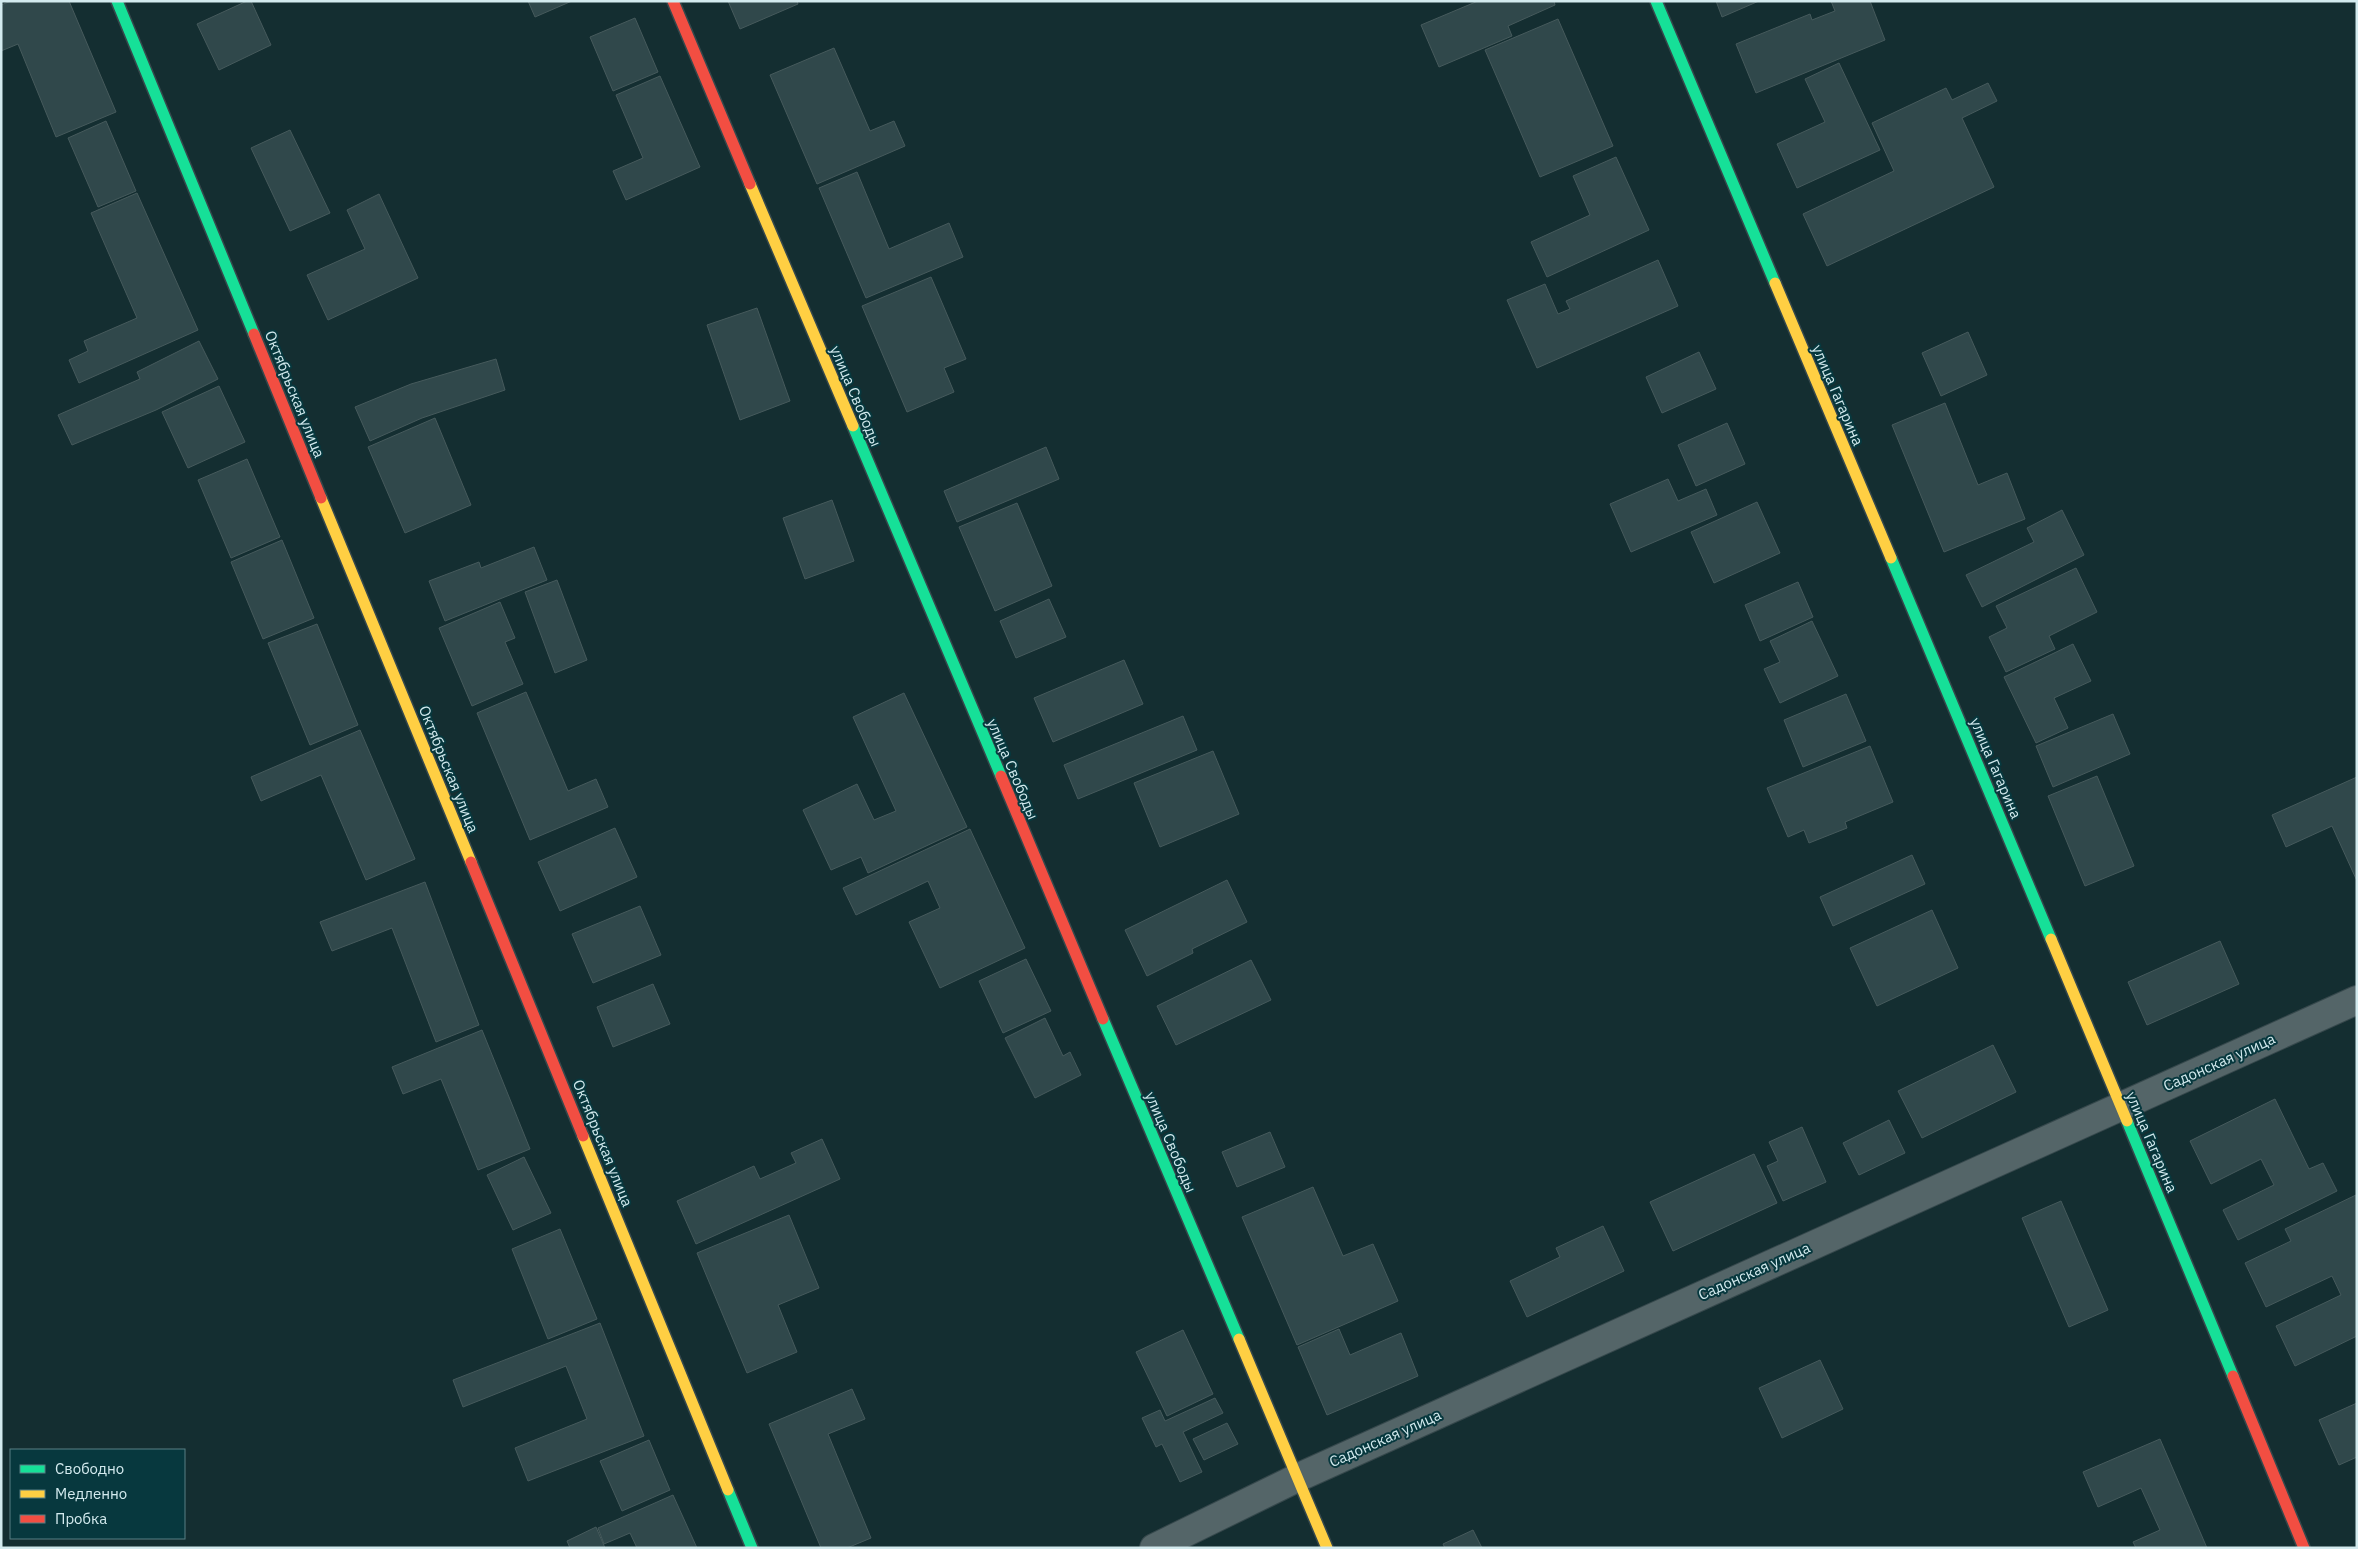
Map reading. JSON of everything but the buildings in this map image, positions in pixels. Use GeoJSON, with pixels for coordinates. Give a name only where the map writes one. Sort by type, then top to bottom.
{"type":"FeatureCollection","features":[{"type":"Feature","properties":{"kind":"street","name":"Октябрьская улица"},"geometry":{"type":"LineString","coordinates":[[117,1],[752,1548]]}},
{"type":"Feature","properties":{"kind":"street","name":"улица Свободы"},"geometry":{"type":"LineString","coordinates":[[673,1],[1326,1548]]}},
{"type":"Feature","properties":{"kind":"street","name":"улица Гагарина"},"geometry":{"type":"LineString","coordinates":[[1656,1],[2121,1106],[2304,1548]]}},
{"type":"Feature","properties":{"kind":"street","name":"Садонская улица"},"geometry":{"type":"LineString","coordinates":[[1154,1548],[1297,1478],[2357,1000]]}},
{"type":"Feature","properties":{"kind":"traffic: fast"},"geometry":{"type":"LineString","coordinates":[[117,1],[254,334]]}},
{"type":"Feature","properties":{"kind":"traffic: fast"},"geometry":{"type":"LineString","coordinates":[[1656,1],[1775,283]]}},
{"type":"Feature","properties":{"kind":"traffic: fast"},"geometry":{"type":"LineString","coordinates":[[853,426],[1001,776]]}},
{"type":"Feature","properties":{"kind":"traffic: fast"},"geometry":{"type":"LineString","coordinates":[[1891,558],[2051,939]]}},
{"type":"Feature","properties":{"kind":"traffic: fast"},"geometry":{"type":"LineString","coordinates":[[1103,1019],[1239,1339]]}},
{"type":"Feature","properties":{"kind":"traffic: fast"},"geometry":{"type":"LineString","coordinates":[[2127,1121],[2233,1376]]}},
{"type":"Feature","properties":{"kind":"traffic: fast"},"geometry":{"type":"LineString","coordinates":[[728,1490],[752,1548]]}},
{"type":"Feature","properties":{"kind":"traffic: slow"},"geometry":{"type":"LineString","coordinates":[[750,184],[853,426]]}},
{"type":"Feature","properties":{"kind":"traffic: slow"},"geometry":{"type":"LineString","coordinates":[[1775,283],[1891,558]]}},
{"type":"Feature","properties":{"kind":"traffic: slow"},"geometry":{"type":"LineString","coordinates":[[321,498],[471,862]]}},
{"type":"Feature","properties":{"kind":"traffic: slow"},"geometry":{"type":"LineString","coordinates":[[2051,939],[2127,1121]]}},
{"type":"Feature","properties":{"kind":"traffic: slow"},"geometry":{"type":"LineString","coordinates":[[583,1136],[728,1490]]}},
{"type":"Feature","properties":{"kind":"traffic: slow"},"geometry":{"type":"LineString","coordinates":[[1239,1339],[1327,1548]]}},
{"type":"Feature","properties":{"kind":"traffic: jam"},"geometry":{"type":"LineString","coordinates":[[673,1],[750,184]]}},
{"type":"Feature","properties":{"kind":"traffic: jam"},"geometry":{"type":"LineString","coordinates":[[254,334],[321,498]]}},
{"type":"Feature","properties":{"kind":"traffic: jam"},"geometry":{"type":"LineString","coordinates":[[1001,776],[1103,1019]]}},
{"type":"Feature","properties":{"kind":"traffic: jam"},"geometry":{"type":"LineString","coordinates":[[471,862],[583,1136]]}},
{"type":"Feature","properties":{"kind":"traffic: jam"},"geometry":{"type":"LineString","coordinates":[[2233,1376],[2304,1548]]}}]}
